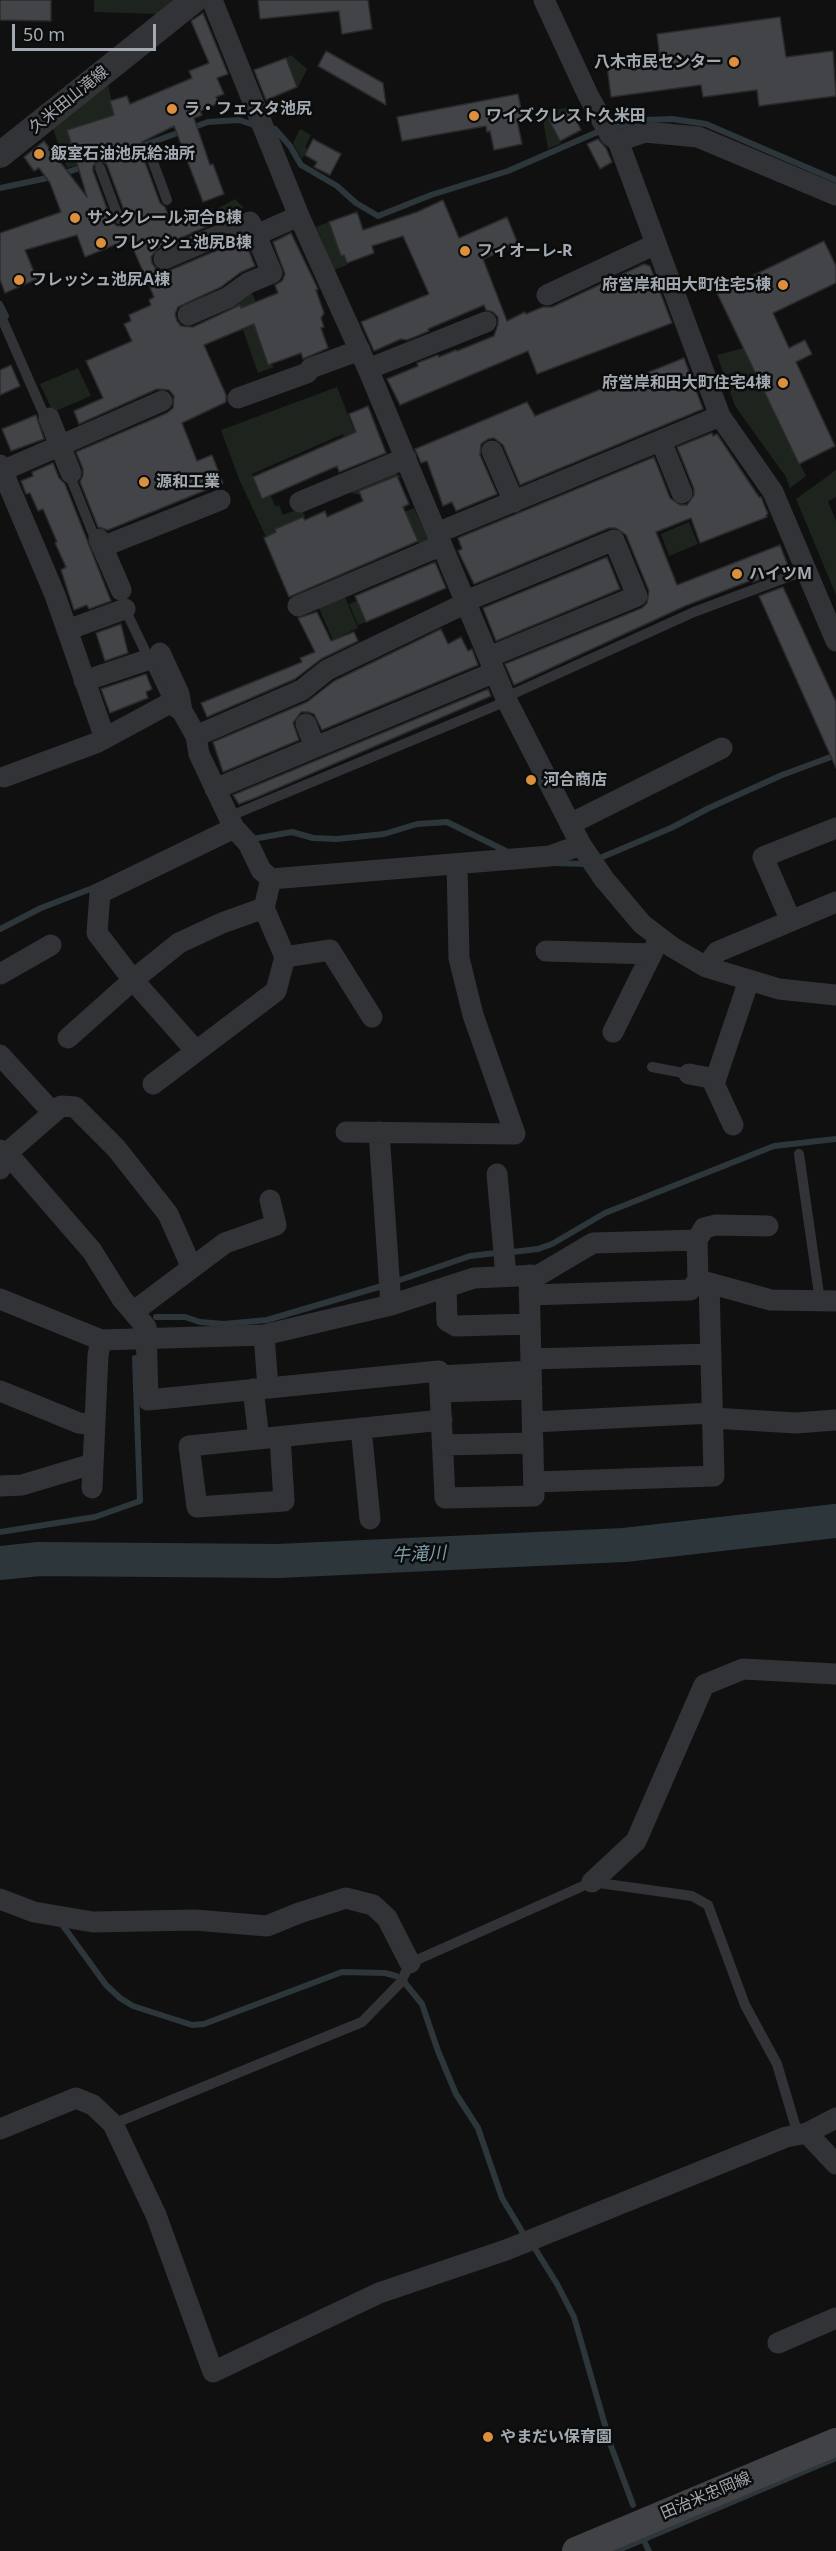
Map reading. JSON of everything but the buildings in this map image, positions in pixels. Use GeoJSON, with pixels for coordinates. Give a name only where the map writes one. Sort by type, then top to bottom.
{"type":"FeatureCollection","features":[{"type":"Feature","properties":{"kind":"main road","name":"田治米忠岡線"},"geometry":{"type":"LineString","coordinates":[[576,2551],[836,2442]]}},
{"type":"Feature","properties":{"kind":"street","name":"久米田山滝線"},"geometry":{"type":"LineString","coordinates":[[0,155],[194,0]]}},
{"type":"Feature","properties":{"kind":"street"},"geometry":{"type":"LineString","coordinates":[[212,0],[299,216],[360,350],[507,700],[581,845],[604,879],[642,924],[656,945]]}},
{"type":"Feature","properties":{"kind":"street"},"geometry":{"type":"LineString","coordinates":[[544,0],[557,33],[610,132],[656,244],[720,416],[773,492],[836,641]]}},
{"type":"Feature","properties":{"kind":"street"},"geometry":{"type":"LineString","coordinates":[[610,132],[645,132],[698,137],[836,195]]}},
{"type":"Feature","properties":{"kind":"street"},"geometry":{"type":"LineString","coordinates":[[256,235],[299,216]]}},
{"type":"Feature","properties":{"kind":"street"},"geometry":{"type":"LineString","coordinates":[[164,259],[250,222],[256,235],[272,273],[248,283],[222,309],[188,315]]}},
{"type":"Feature","properties":{"kind":"street"},"geometry":{"type":"LineString","coordinates":[[547,295],[656,244]]}},
{"type":"Feature","properties":{"kind":"street"},"geometry":{"type":"LineString","coordinates":[[368,369],[465,340],[486,322]]}},
{"type":"Feature","properties":{"kind":"street"},"geometry":{"type":"LineString","coordinates":[[238,398],[307,373],[311,368],[360,350]]}},
{"type":"Feature","properties":{"kind":"street"},"geometry":{"type":"LineString","coordinates":[[102,730],[67,630],[51,560],[1,468],[60,446],[162,401]]}},
{"type":"Feature","properties":{"kind":"street"},"geometry":{"type":"LineString","coordinates":[[298,606],[514,502],[720,416]]}},
{"type":"Feature","properties":{"kind":"street"},"geometry":{"type":"LineString","coordinates":[[49,418],[71,473]]}},
{"type":"Feature","properties":{"kind":"street"},"geometry":{"type":"LineString","coordinates":[[661,441],[682,493]]}},
{"type":"Feature","properties":{"kind":"street"},"geometry":{"type":"LineString","coordinates":[[492,451],[514,502]]}},
{"type":"Feature","properties":{"kind":"street"},"geometry":{"type":"LineString","coordinates":[[300,502],[406,458]]}},
{"type":"Feature","properties":{"kind":"street"},"geometry":{"type":"LineString","coordinates":[[67,630],[123,600],[101,543],[220,500]]}},
{"type":"Feature","properties":{"kind":"street"},"geometry":{"type":"LineString","coordinates":[[196,736],[302,690],[327,670],[466,602],[614,540],[637,596],[492,664],[405,719],[315,747],[215,789]]}},
{"type":"Feature","properties":{"kind":"street"},"geometry":{"type":"LineString","coordinates":[[84,681],[154,656],[179,694],[176,707],[196,736],[200,754],[231,823],[248,843],[261,870],[271,879],[550,856],[581,845]]}},
{"type":"Feature","properties":{"kind":"street"},"geometry":{"type":"LineString","coordinates":[[4,777],[96,742],[176,707]]}},
{"type":"Feature","properties":{"kind":"street"},"geometry":{"type":"LineString","coordinates":[[306,724],[315,747]]}},
{"type":"Feature","properties":{"kind":"street"},"geometry":{"type":"LineString","coordinates":[[570,824],[722,748]]}},
{"type":"Feature","properties":{"kind":"street"},"geometry":{"type":"LineString","coordinates":[[196,1051],[133,980],[97,933],[99,892],[231,823]]}},
{"type":"Feature","properties":{"kind":"street"},"geometry":{"type":"LineString","coordinates":[[792,921],[763,857],[836,828]]}},
{"type":"Feature","properties":{"kind":"street"},"geometry":{"type":"LineString","coordinates":[[346,1132],[515,1134],[473,1015],[459,958],[457,864]]}},
{"type":"Feature","properties":{"kind":"street"},"geometry":{"type":"LineString","coordinates":[[153,1084],[276,991],[285,957],[264,908],[271,879]]}},
{"type":"Feature","properties":{"kind":"street"},"geometry":{"type":"LineString","coordinates":[[706,967],[717,952],[836,902]]}},
{"type":"Feature","properties":{"kind":"street"},"geometry":{"type":"LineString","coordinates":[[68,1038],[133,980],[179,943],[222,923],[264,908]]}},
{"type":"Feature","properties":{"kind":"street"},"geometry":{"type":"LineString","coordinates":[[0,974],[51,945]]}},
{"type":"Feature","properties":{"kind":"street"},"geometry":{"type":"LineString","coordinates":[[613,1032],[656,945]]}},
{"type":"Feature","properties":{"kind":"street"},"geometry":{"type":"LineString","coordinates":[[546,951],[656,945],[706,967],[779,989],[836,995]]}},
{"type":"Feature","properties":{"kind":"street"},"geometry":{"type":"LineString","coordinates":[[285,957],[330,950],[372,1017]]}},
{"type":"Feature","properties":{"kind":"street"},"geometry":{"type":"LineString","coordinates":[[733,1125],[714,1084],[749,980]]}},
{"type":"Feature","properties":{"kind":"street"},"geometry":{"type":"LineString","coordinates":[[0,1055],[53,1113]]}},
{"type":"Feature","properties":{"kind":"street"},"geometry":{"type":"LineString","coordinates":[[689,1074],[716,1079]]}},
{"type":"Feature","properties":{"kind":"street"},"geometry":{"type":"LineString","coordinates":[[192,1268],[168,1214],[116,1148],[75,1107],[61,1106],[2,1157],[92,1251],[122,1299],[146,1327],[148,1400],[439,1371],[446,1498],[534,1496],[529,1285],[539,1275],[593,1243],[697,1240]]}},
{"type":"Feature","properties":{"kind":"street"},"geometry":{"type":"LineString","coordinates":[[379,1132],[392,1305]]}},
{"type":"Feature","properties":{"kind":"street"},"geometry":{"type":"LineString","coordinates":[[497,1174],[506,1276]]}},
{"type":"Feature","properties":{"kind":"street"},"geometry":{"type":"LineString","coordinates":[[133,1312],[225,1243],[276,1225],[270,1200]]}},
{"type":"Feature","properties":{"kind":"street"},"geometry":{"type":"LineString","coordinates":[[534,1482],[714,1476],[711,1354],[697,1240],[704,1228],[716,1225],[768,1226]]}},
{"type":"Feature","properties":{"kind":"street"},"geometry":{"type":"LineString","coordinates":[[0,1299],[101,1340],[264,1335],[392,1305],[474,1278],[506,1276],[529,1285],[690,1290],[703,1282],[771,1300],[828,1301]]}},
{"type":"Feature","properties":{"kind":"street"},"geometry":{"type":"LineString","coordinates":[[446,1287],[447,1321],[456,1326],[530,1324]]}},
{"type":"Feature","properties":{"kind":"street"},"geometry":{"type":"LineString","coordinates":[[259,1439],[264,1335]]}},
{"type":"Feature","properties":{"kind":"street"},"geometry":{"type":"LineString","coordinates":[[92,1488],[98,1355],[101,1340]]}},
{"type":"Feature","properties":{"kind":"street"},"geometry":{"type":"LineString","coordinates":[[440,1384],[711,1354]]}},
{"type":"Feature","properties":{"kind":"street"},"geometry":{"type":"LineString","coordinates":[[0,1391],[79,1423],[94,1425]]}},
{"type":"Feature","properties":{"kind":"street"},"geometry":{"type":"LineString","coordinates":[[533,1422],[712,1416],[796,1423],[836,1420]]}},
{"type":"Feature","properties":{"kind":"street"},"geometry":{"type":"LineString","coordinates":[[280,1437],[284,1501],[197,1507],[189,1446],[442,1420]]}},
{"type":"Feature","properties":{"kind":"street"},"geometry":{"type":"LineString","coordinates":[[362,1428],[370,1520]]}},
{"type":"Feature","properties":{"kind":"street"},"geometry":{"type":"LineString","coordinates":[[443,1445],[534,1443]]}},
{"type":"Feature","properties":{"kind":"street"},"geometry":{"type":"LineString","coordinates":[[0,1486],[22,1485],[92,1464]]}},
{"type":"Feature","properties":{"kind":"street"},"geometry":{"type":"LineString","coordinates":[[592,1882],[636,1840],[704,1685],[743,1669],[836,1674]]}},
{"type":"Feature","properties":{"kind":"street"},"geometry":{"type":"LineString","coordinates":[[0,1899],[34,1912],[93,1922],[195,1920],[267,1926],[298,1913],[346,1898],[374,1905],[387,1918],[410,1963]]}},
{"type":"Feature","properties":{"kind":"street"},"geometry":{"type":"LineString","coordinates":[[0,2129],[76,2098],[93,2105],[113,2124],[156,2215],[213,2372],[379,2293],[506,2250],[786,2137],[807,2133],[836,2118]]}},
{"type":"Feature","properties":{"kind":"street"},"geometry":{"type":"LineString","coordinates":[[807,2133],[836,2164]]}},
{"type":"Feature","properties":{"kind":"street"},"geometry":{"type":"LineString","coordinates":[[778,2343],[836,2318]]}},
{"type":"Feature","properties":{"kind":"lane"},"geometry":{"type":"LineString","coordinates":[[149,151],[166,200]]}},
{"type":"Feature","properties":{"kind":"lane"},"geometry":{"type":"LineString","coordinates":[[100,168],[119,219]]}},
{"type":"Feature","properties":{"kind":"lane"},"geometry":{"type":"LineString","coordinates":[[0,314],[45,417],[49,418]]}},
{"type":"Feature","properties":{"kind":"lane"},"geometry":{"type":"LineString","coordinates":[[71,473],[70,476],[94,536],[101,543]]}},
{"type":"Feature","properties":{"kind":"lane"},"geometry":{"type":"LineString","coordinates":[[231,823],[507,700],[515,693],[694,612],[806,570]]}},
{"type":"Feature","properties":{"kind":"lane"},"geometry":{"type":"LineString","coordinates":[[123,600],[154,656]]}},
{"type":"Feature","properties":{"kind":"lane"},"geometry":{"type":"LineString","coordinates":[[652,1067],[689,1074]]}},
{"type":"Feature","properties":{"kind":"lane"},"geometry":{"type":"LineString","coordinates":[[799,1154],[828,1301]]}},
{"type":"Feature","properties":{"kind":"lane"},"geometry":{"type":"LineString","coordinates":[[113,2124],[362,2022],[401,1982],[410,1963],[592,1882],[692,1896],[708,1905],[745,2005],[777,2064],[796,2128],[807,2133]]}},
{"type":"Feature","properties":{"kind":"shaded area"},"geometry":{"type":"Polygon","coordinates":[[[94,0],[176,0],[158,14],[94,12],[94,0]]]}},
{"type":"Feature","properties":{"kind":"shaded area"},"geometry":{"type":"Polygon","coordinates":[[[291,55],[307,69],[298,87],[286,58],[291,55]]]}},
{"type":"Feature","properties":{"kind":"shaded area"},"geometry":{"type":"Polygon","coordinates":[[[108,85],[117,124],[97,120],[67,130],[78,165],[67,168],[53,129],[108,85]]]}},
{"type":"Feature","properties":{"kind":"shaded area"},"geometry":{"type":"Polygon","coordinates":[[[569,107],[571,109],[549,120],[561,143],[548,149],[542,113],[569,107]]]}},
{"type":"Feature","properties":{"kind":"shaded area"},"geometry":{"type":"Polygon","coordinates":[[[300,129],[311,135],[305,147],[308,149],[302,159],[293,144],[300,129]]]}},
{"type":"Feature","properties":{"kind":"shaded area"},"geometry":{"type":"Polygon","coordinates":[[[235,199],[244,208],[216,219],[213,211],[235,199]]]}},
{"type":"Feature","properties":{"kind":"shaded area"},"geometry":{"type":"Polygon","coordinates":[[[329,222],[341,256],[344,255],[347,265],[334,270],[316,227],[329,222]]]}},
{"type":"Feature","properties":{"kind":"shaded area"},"geometry":{"type":"Polygon","coordinates":[[[251,291],[257,304],[242,310],[240,307],[231,311],[229,307],[251,291]]]}},
{"type":"Feature","properties":{"kind":"shaded area"},"geometry":{"type":"Polygon","coordinates":[[[264,320],[257,333],[264,355],[274,367],[258,373],[243,330],[264,320]]]}},
{"type":"Feature","properties":{"kind":"shaded area"},"geometry":{"type":"Polygon","coordinates":[[[744,348],[806,476],[790,488],[786,477],[735,406],[717,355],[744,348]]]}},
{"type":"Feature","properties":{"kind":"shaded area"},"geometry":{"type":"Polygon","coordinates":[[[78,368],[91,396],[53,412],[40,384],[78,368]]]}},
{"type":"Feature","properties":{"kind":"shaded area"},"geometry":{"type":"Polygon","coordinates":[[[337,387],[354,430],[359,429],[351,454],[343,434],[252,474],[262,499],[271,496],[275,506],[279,505],[283,515],[301,508],[305,516],[275,529],[277,533],[266,537],[239,479],[221,430],[337,387]]]}},
{"type":"Feature","properties":{"kind":"shaded area"},"geometry":{"type":"Polygon","coordinates":[[[392,470],[401,477],[361,495],[347,492],[392,470]]]}},
{"type":"Feature","properties":{"kind":"shaded area"},"geometry":{"type":"Polygon","coordinates":[[[836,470],[836,497],[828,501],[836,521],[836,595],[796,499],[836,470]]]}},
{"type":"Feature","properties":{"kind":"shaded area"},"geometry":{"type":"Polygon","coordinates":[[[414,508],[428,539],[425,544],[420,546],[408,520],[354,534],[414,508]]]}},
{"type":"Feature","properties":{"kind":"shaded area"},"geometry":{"type":"Polygon","coordinates":[[[689,522],[698,544],[669,556],[661,534],[689,522]]]}},
{"type":"Feature","properties":{"kind":"shaded area"},"geometry":{"type":"Polygon","coordinates":[[[344,595],[358,628],[333,640],[318,606],[344,595]]]}},
{"type":"Feature","properties":{"kind":"shaded area"},"geometry":{"type":"Polygon","coordinates":[[[357,601],[366,622],[358,625],[349,604],[357,601]]]}},
{"type":"Feature","properties":{"kind":"waterway"},"geometry":{"type":"LineString","coordinates":[[612,128],[644,120],[672,119],[706,124],[836,180]]}},
{"type":"Feature","properties":{"kind":"waterway"},"geometry":{"type":"LineString","coordinates":[[136,148],[208,122],[239,120],[254,125]]}},
{"type":"Feature","properties":{"kind":"waterway"},"geometry":{"type":"LineString","coordinates":[[275,129],[290,146],[301,165],[337,186],[356,203],[378,216],[431,195],[508,171],[602,130]]}},
{"type":"Feature","properties":{"kind":"waterway"},"geometry":{"type":"LineString","coordinates":[[62,174],[106,159]]}},
{"type":"Feature","properties":{"kind":"waterway"},"geometry":{"type":"LineString","coordinates":[[0,188],[52,177]]}},
{"type":"Feature","properties":{"kind":"waterway"},"geometry":{"type":"LineString","coordinates":[[0,304],[6,316]]}},
{"type":"Feature","properties":{"kind":"waterway"},"geometry":{"type":"LineString","coordinates":[[600,858],[671,828],[782,775],[836,755]]}},
{"type":"Feature","properties":{"kind":"waterway"},"geometry":{"type":"LineString","coordinates":[[253,839],[292,832],[313,838],[337,839],[384,834],[417,824],[447,822],[510,853]]}},
{"type":"Feature","properties":{"kind":"waterway"},"geometry":{"type":"LineString","coordinates":[[554,863],[585,864]]}},
{"type":"Feature","properties":{"kind":"waterway"},"geometry":{"type":"LineString","coordinates":[[0,929],[41,908],[98,886]]}},
{"type":"Feature","properties":{"kind":"waterway"},"geometry":{"type":"LineString","coordinates":[[512,1252],[538,1249],[552,1244],[605,1213],[774,1146],[836,1139]]}},
{"type":"Feature","properties":{"kind":"waterway"},"geometry":{"type":"LineString","coordinates":[[397,1281],[470,1256],[496,1253]]}},
{"type":"Feature","properties":{"kind":"waterway"},"geometry":{"type":"LineString","coordinates":[[156,1317],[185,1317],[200,1322],[224,1324],[267,1320],[382,1286]]}},
{"type":"Feature","properties":{"kind":"waterway"},"geometry":{"type":"LineString","coordinates":[[0,1532],[95,1517],[140,1501],[135,1358]]}},
{"type":"Feature","properties":{"kind":"waterway","name":"牛滝川"},"geometry":{"type":"LineString","coordinates":[[0,1563],[39,1559],[278,1561],[624,1545],[836,1521]]}},
{"type":"Feature","properties":{"kind":"waterway"},"geometry":{"type":"LineString","coordinates":[[61,1923],[106,1985],[120,1998],[133,2006],[192,2025],[204,2024],[342,1972],[385,1973],[396,1976]]}},
{"type":"Feature","properties":{"kind":"waterway"},"geometry":{"type":"LineString","coordinates":[[405,1983],[422,2004],[456,2094],[478,2128],[502,2198],[523,2233]]}},
{"type":"Feature","properties":{"kind":"waterway"},"geometry":{"type":"LineString","coordinates":[[534,2247],[574,2317],[611,2446],[633,2505]]}},
{"type":"Feature","properties":{"kind":"waterway"},"geometry":{"type":"LineString","coordinates":[[616,2551],[836,2458]]}},
{"type":"Feature","properties":{"kind":"waterway"},"geometry":{"type":"LineString","coordinates":[[644,2541],[649,2551]]}},
{"type":"Feature","properties":{"kind":"place","name":"八木市民センター"},"geometry":{"type":"Point","coordinates":[734,62]}},
{"type":"Feature","properties":{"kind":"place","name":"ラ・フェスタ池尻"},"geometry":{"type":"Point","coordinates":[172,109]}},
{"type":"Feature","properties":{"kind":"place","name":"ワイズクレスト久米田"},"geometry":{"type":"Point","coordinates":[474,116]}},
{"type":"Feature","properties":{"kind":"place","name":"飯室石油池尻給油所"},"geometry":{"type":"Point","coordinates":[39,154]}},
{"type":"Feature","properties":{"kind":"place","name":"サンクレール河合B棟"},"geometry":{"type":"Point","coordinates":[75,218]}},
{"type":"Feature","properties":{"kind":"place","name":"フレッシュ池尻B棟"},"geometry":{"type":"Point","coordinates":[101,243]}},
{"type":"Feature","properties":{"kind":"place","name":"フィオーレ-R"},"geometry":{"type":"Point","coordinates":[465,251]}},
{"type":"Feature","properties":{"kind":"place","name":"フレッシュ池尻A棟"},"geometry":{"type":"Point","coordinates":[19,280]}},
{"type":"Feature","properties":{"kind":"place","name":"府営岸和田大町住宅5棟"},"geometry":{"type":"Point","coordinates":[783,285]}},
{"type":"Feature","properties":{"kind":"place","name":"府営岸和田大町住宅4棟"},"geometry":{"type":"Point","coordinates":[783,383]}},
{"type":"Feature","properties":{"kind":"place","name":"源和工業"},"geometry":{"type":"Point","coordinates":[144,482]}},
{"type":"Feature","properties":{"kind":"place","name":"ハイツM"},"geometry":{"type":"Point","coordinates":[737,574]}},
{"type":"Feature","properties":{"kind":"place","name":"河合商店"},"geometry":{"type":"Point","coordinates":[531,780]}},
{"type":"Feature","properties":{"kind":"place","name":"やまだい保育園"},"geometry":{"type":"Point","coordinates":[488,2437]}}]}
